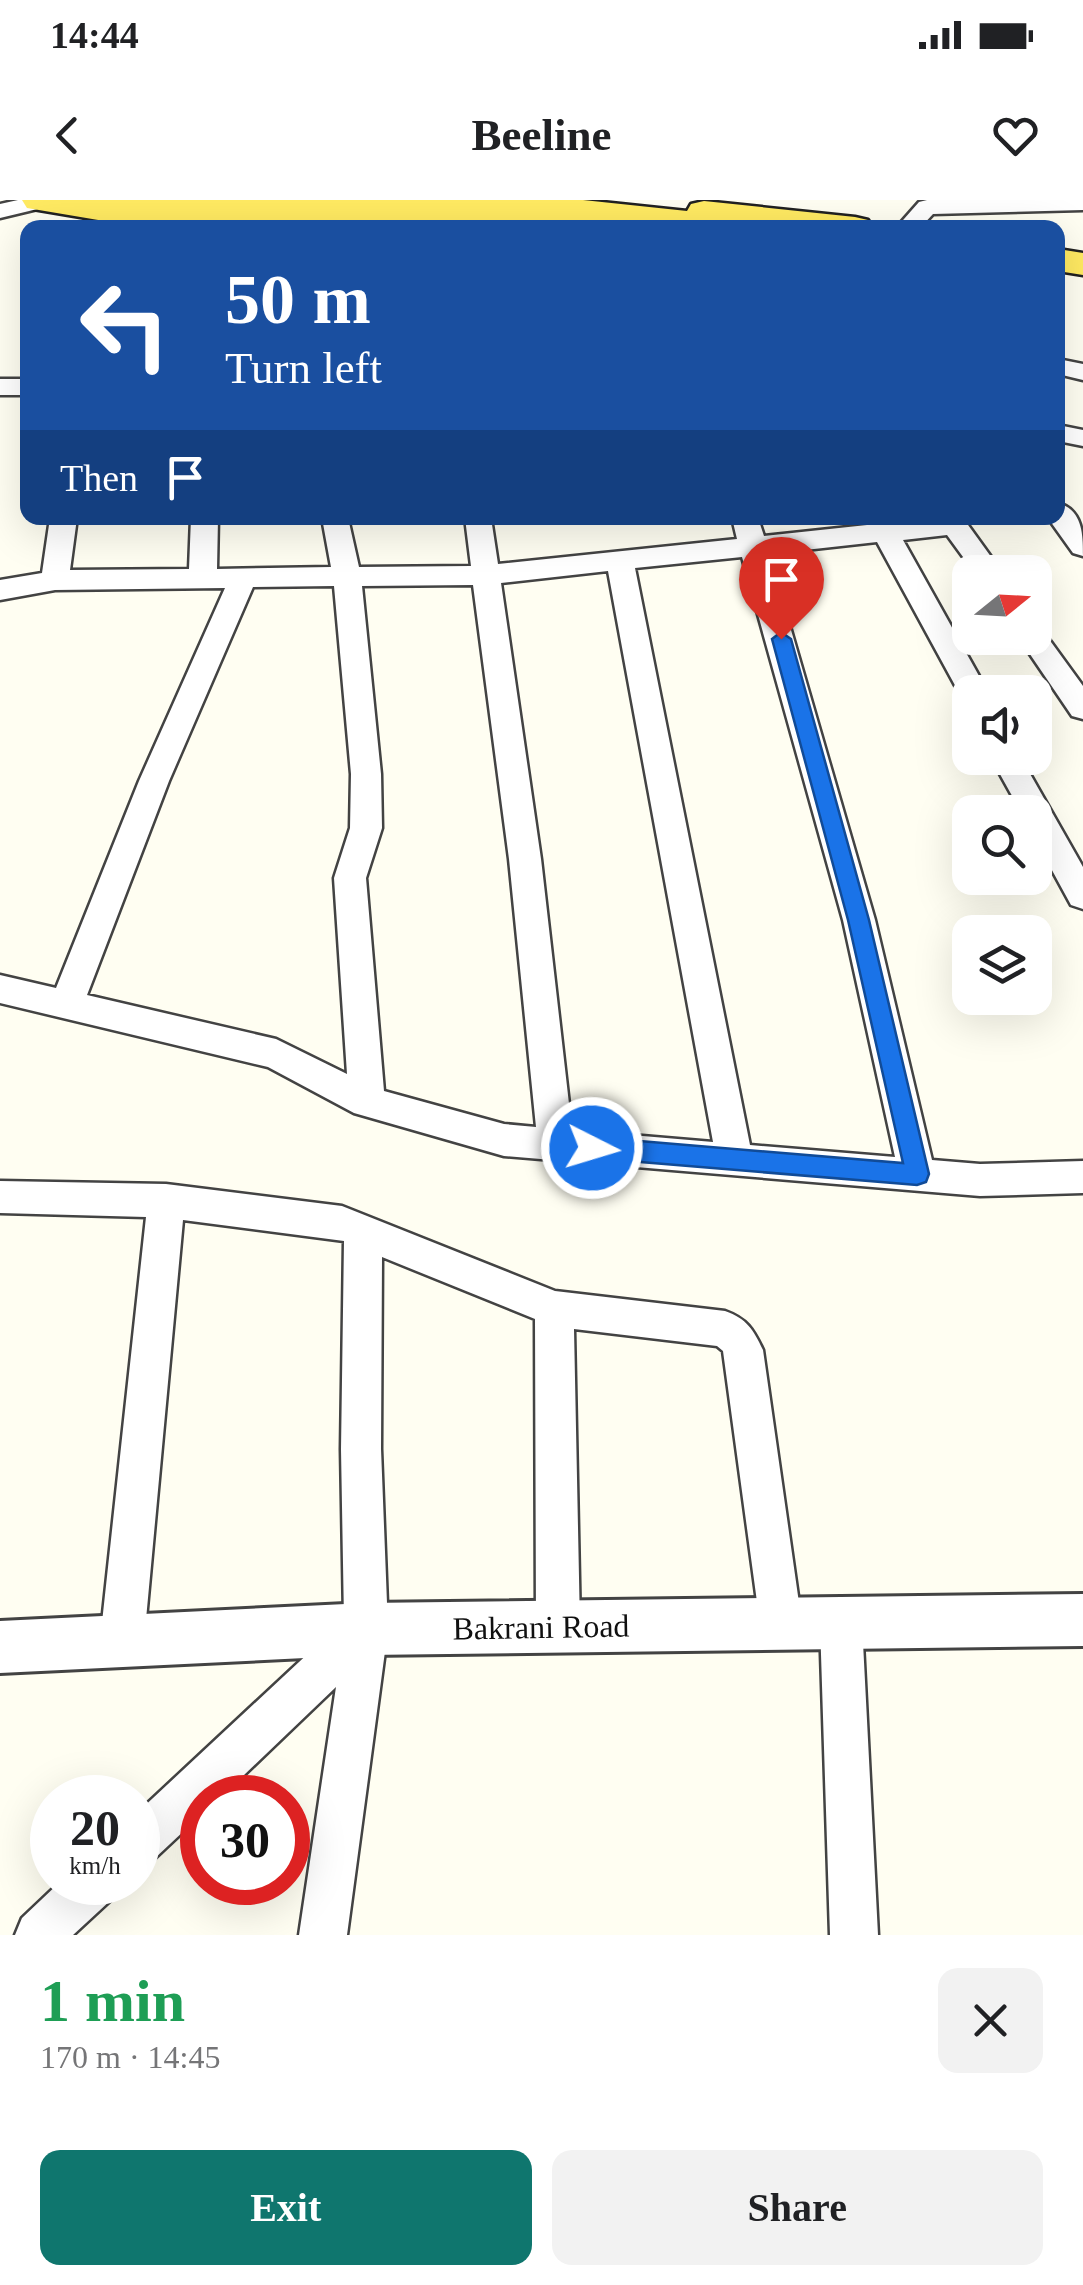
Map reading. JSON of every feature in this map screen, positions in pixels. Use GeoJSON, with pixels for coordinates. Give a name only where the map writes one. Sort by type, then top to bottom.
{"type":"FeatureCollection","features":[{"type":"Feature","properties":{"kind":"main road"},"geometry":{"type":"LineString","coordinates":[[41,201],[82,200]]}},
{"type":"Feature","properties":{"kind":"main road"},"geometry":{"type":"LineString","coordinates":[[592,200],[669,219]]}},
{"type":"Feature","properties":{"kind":"main road"},"geometry":{"type":"LineString","coordinates":[[41,201],[211,220],[427,218],[566,209],[669,219]]}},
{"type":"Feature","properties":{"kind":"street"},"geometry":{"type":"LineString","coordinates":[[0,212],[41,201]]}},
{"type":"Feature","properties":{"kind":"street"},"geometry":{"type":"LineString","coordinates":[[915,220],[927,207],[1083,203]]}},
{"type":"Feature","properties":{"kind":"street"},"geometry":{"type":"LineString","coordinates":[[1065,522],[1083,547]]}},
{"type":"Feature","properties":{"kind":"street"},"geometry":{"type":"LineString","coordinates":[[55,580],[62,525]]}},
{"type":"Feature","properties":{"kind":"street"},"geometry":{"type":"LineString","coordinates":[[202,578],[204,525]]}},
{"type":"Feature","properties":{"kind":"street"},"geometry":{"type":"LineString","coordinates":[[336,525],[347,576],[366,774],[366,828],[350,878],[367,1102]]}},
{"type":"Feature","properties":{"kind":"street"},"geometry":{"type":"LineString","coordinates":[[479,525],[556,1144]]}},
{"type":"Feature","properties":{"kind":"street"},"geometry":{"type":"LineString","coordinates":[[0,590],[55,580],[488,575],[620,561],[749,532],[864,525]]}},
{"type":"Feature","properties":{"kind":"street"},"geometry":{"type":"LineString","coordinates":[[882,525],[964,675]]}},
{"type":"Feature","properties":{"kind":"street"},"geometry":{"type":"LineString","coordinates":[[954,525],[976,555]]}},
{"type":"Feature","properties":{"kind":"street"},"geometry":{"type":"LineString","coordinates":[[749,532],[850,885],[917,1174]]}},
{"type":"Feature","properties":{"kind":"street"},"geometry":{"type":"LineString","coordinates":[[620,561],[735,1160]]}},
{"type":"Feature","properties":{"kind":"street"},"geometry":{"type":"LineString","coordinates":[[67,1004],[154,781],[243,578]]}},
{"type":"Feature","properties":{"kind":"street"},"geometry":{"type":"LineString","coordinates":[[1046,655],[1083,708]]}},
{"type":"Feature","properties":{"kind":"street"},"geometry":{"type":"LineString","coordinates":[[1015,775],[1083,896]]}},
{"type":"Feature","properties":{"kind":"street"},"geometry":{"type":"LineString","coordinates":[[0,989],[276,1054],[367,1102],[504,1140],[980,1180],[1083,1178]]}},
{"type":"Feature","properties":{"kind":"street"},"geometry":{"type":"LineString","coordinates":[[0,1197],[166,1201],[342,1223],[554,1309],[725,1329],[737,1338],[742,1350],[781,1624]]}},
{"type":"Feature","properties":{"kind":"street"},"geometry":{"type":"LineString","coordinates":[[122,1641],[166,1201]]}},
{"type":"Feature","properties":{"kind":"street"},"geometry":{"type":"LineString","coordinates":[[323,1935],[366,1629],[361,1449],[363,1232]]}},
{"type":"Feature","properties":{"kind":"street"},"geometry":{"type":"LineString","coordinates":[[554,1309],[558,1627]]}},
{"type":"Feature","properties":{"kind":"street","name":"Bakrani Road"},"geometry":{"type":"LineString","coordinates":[[0,1647],[366,1629],[1083,1620]]}},
{"type":"Feature","properties":{"kind":"street"},"geometry":{"type":"LineString","coordinates":[[841,1623],[854,1935]]}},
{"type":"Feature","properties":{"kind":"street"},"geometry":{"type":"LineString","coordinates":[[160,1821],[366,1629]]}},
{"type":"Feature","properties":{"kind":"street"},"geometry":{"type":"LineString","coordinates":[[39,1935],[71,1905]]}},
{"type":"Feature","properties":{"kind":"route"},"geometry":{"type":"LineString","coordinates":[[592,1148],[917,1174],[859,920],[781,639]]}}]}
